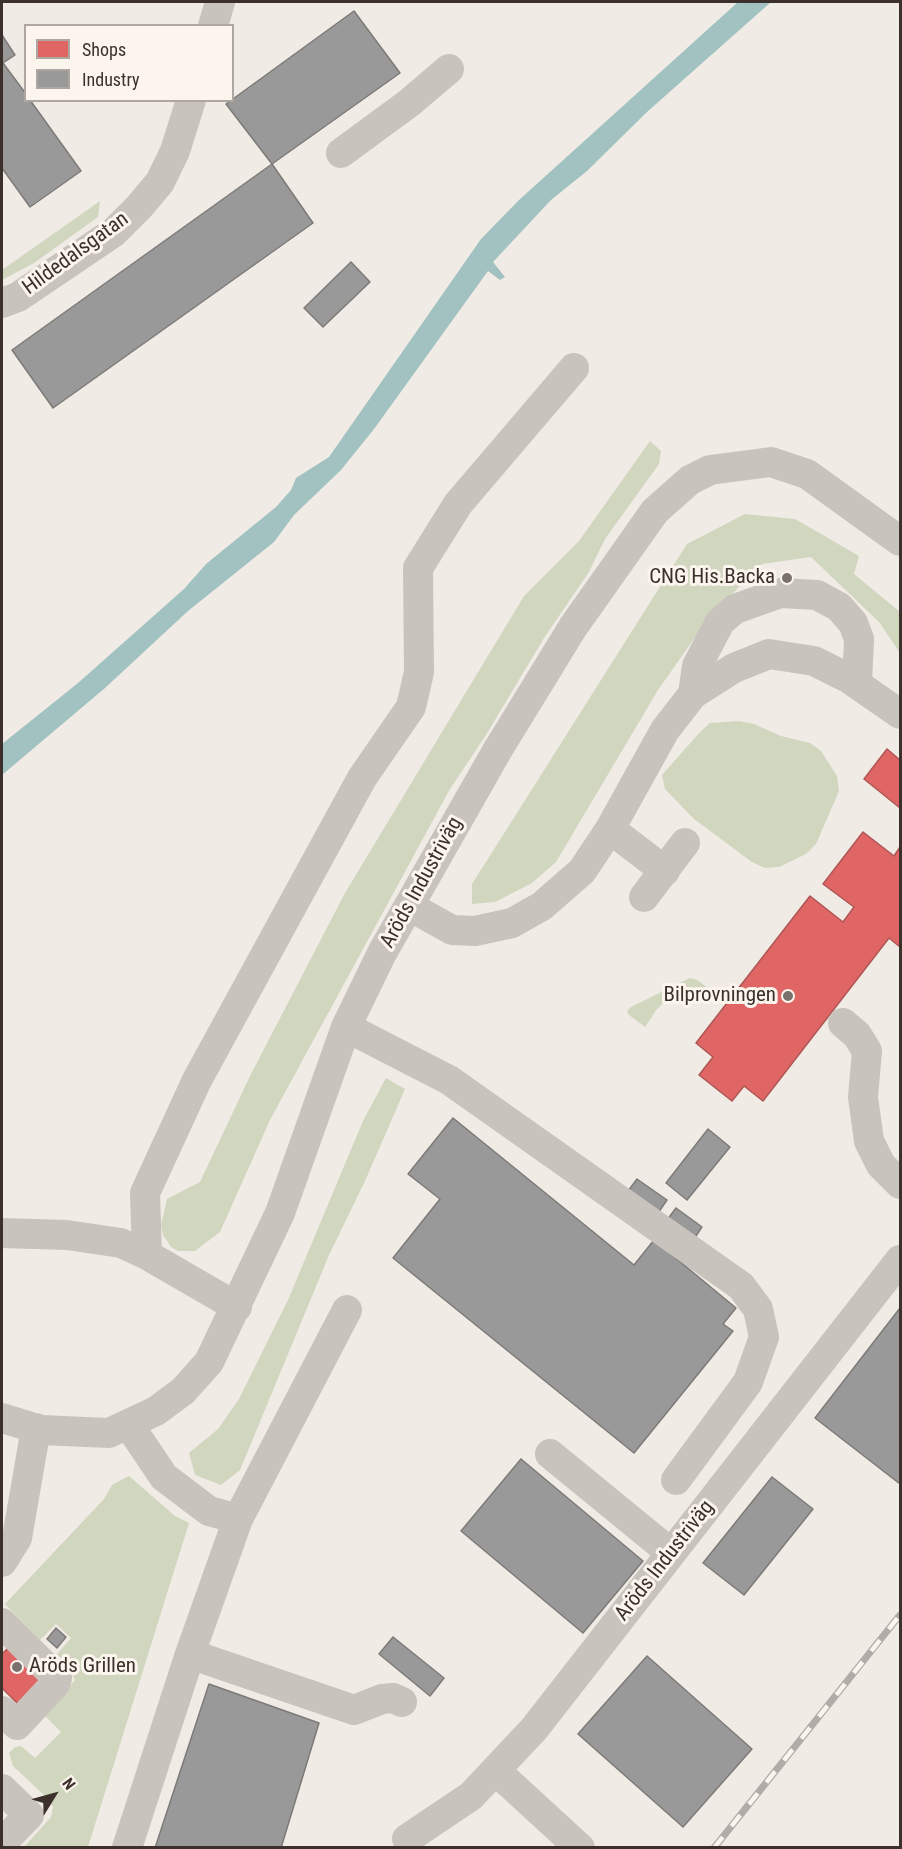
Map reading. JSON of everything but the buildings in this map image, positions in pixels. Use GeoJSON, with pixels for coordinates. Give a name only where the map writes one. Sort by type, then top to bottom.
{"type":"FeatureCollection","features":[{"type":"Feature","properties":{"kind":"street"},"geometry":{"type":"LineString","coordinates":[[214,24],[220,2]]}},
{"type":"Feature","properties":{"kind":"street"},"geometry":{"type":"LineString","coordinates":[[341,153],[409,103],[449,69]]}},
{"type":"Feature","properties":{"kind":"street","name":"Hildedalsgatan"},"geometry":{"type":"LineString","coordinates":[[2,303],[18,297],[114,232],[139,207],[160,182],[175,151],[190,102]]}},
{"type":"Feature","properties":{"kind":"street"},"geometry":{"type":"LineString","coordinates":[[147,1255],[145,1193],[197,1080],[362,778],[411,707],[419,672],[418,568],[458,504],[574,368]]}},
{"type":"Feature","properties":{"kind":"street","name":"Aröds Industriväg"},"geometry":{"type":"LineString","coordinates":[[2,1418],[36,1428],[78,1433],[109,1433],[156,1411],[183,1391],[209,1362],[280,1213],[346,1027],[382,953],[497,750],[573,627],[655,511],[690,480],[710,470],[771,462],[807,474],[900,541]]}},
{"type":"Feature","properties":{"kind":"street"},"geometry":{"type":"LineString","coordinates":[[693,694],[697,666],[720,622],[735,609],[780,593],[817,595],[839,607],[853,623],[859,639],[857,684]]}},
{"type":"Feature","properties":{"kind":"street"},"geometry":{"type":"LineString","coordinates":[[409,906],[452,930],[475,931],[512,923],[564,889],[582,871],[610,829],[665,730],[693,694],[734,668],[769,654],[814,661],[857,684],[900,714]]}},
{"type":"Feature","properties":{"kind":"street"},"geometry":{"type":"LineString","coordinates":[[610,829],[664,871]]}},
{"type":"Feature","properties":{"kind":"street"},"geometry":{"type":"LineString","coordinates":[[644,897],[685,843]]}},
{"type":"Feature","properties":{"kind":"street"},"geometry":{"type":"LineString","coordinates":[[843,1023],[857,1035],[867,1051],[863,1097],[869,1141],[881,1165],[900,1184]]}},
{"type":"Feature","properties":{"kind":"street"},"geometry":{"type":"LineString","coordinates":[[346,1027],[450,1080],[741,1286],[758,1309],[764,1337],[748,1383],[676,1480]]}},
{"type":"Feature","properties":{"kind":"street"},"geometry":{"type":"LineString","coordinates":[[2,1233],[94,1238],[121,1243],[147,1255],[237,1307]]}},
{"type":"Feature","properties":{"kind":"street","name":"Aröds Industriväg"},"geometry":{"type":"LineString","coordinates":[[407,1839],[471,1796],[534,1729],[900,1260]]}},
{"type":"Feature","properties":{"kind":"street"},"geometry":{"type":"LineString","coordinates":[[127,1848],[190,1654],[238,1519],[347,1310]]}},
{"type":"Feature","properties":{"kind":"street"},"geometry":{"type":"LineString","coordinates":[[129,1425],[164,1477],[209,1511],[238,1519]]}},
{"type":"Feature","properties":{"kind":"street"},"geometry":{"type":"LineString","coordinates":[[2,1562],[17,1538],[36,1428]]}},
{"type":"Feature","properties":{"kind":"street"},"geometry":{"type":"LineString","coordinates":[[550,1454],[671,1553]]}},
{"type":"Feature","properties":{"kind":"street"},"geometry":{"type":"LineString","coordinates":[[2,1623],[57,1678],[55,1684],[7,1726]]}},
{"type":"Feature","properties":{"kind":"street"},"geometry":{"type":"LineString","coordinates":[[190,1654],[354,1710],[382,1699],[393,1698],[402,1702]]}},
{"type":"Feature","properties":{"kind":"street"},"geometry":{"type":"LineString","coordinates":[[496,1771],[580,1848]]}},
{"type":"Feature","properties":{"kind":"street"},"geometry":{"type":"LineString","coordinates":[[2,1790],[29,1815],[2,1843]]}},
{"type":"Feature","properties":{"kind":"green space"},"geometry":{"type":"Polygon","coordinates":[[[100,201],[98,217],[34,263],[2,280],[2,270],[100,201]]]}},
{"type":"Feature","properties":{"kind":"green space"},"geometry":{"type":"Polygon","coordinates":[[[650,441],[661,451],[659,464],[605,539],[589,572],[544,638],[486,735],[450,789],[270,1120],[220,1232],[195,1251],[178,1251],[171,1247],[163,1235],[161,1225],[167,1199],[200,1182],[251,1074],[345,893],[524,596],[579,541],[650,441]]]}},
{"type":"Feature","properties":{"kind":"green space"},"geometry":{"type":"Polygon","coordinates":[[[745,514],[795,519],[859,556],[854,574],[900,612],[900,653],[879,622],[811,557],[762,564],[710,616],[658,690],[556,862],[532,883],[495,902],[472,904],[472,884],[687,544],[745,514]]]}},
{"type":"Feature","properties":{"kind":"green space"},"geometry":{"type":"Polygon","coordinates":[[[739,721],[754,724],[781,736],[810,743],[821,751],[837,776],[839,791],[816,844],[806,854],[779,867],[765,868],[752,862],[694,819],[665,789],[662,775],[700,732],[710,723],[739,721]]]}},
{"type":"Feature","properties":{"kind":"green space"},"geometry":{"type":"Polygon","coordinates":[[[690,978],[708,988],[673,994],[657,1009],[645,1027],[629,1015],[627,1011],[631,1007],[690,978]]]}},
{"type":"Feature","properties":{"kind":"green space"},"geometry":{"type":"Polygon","coordinates":[[[386,1078],[405,1089],[365,1181],[329,1255],[240,1470],[221,1485],[195,1475],[189,1453],[218,1429],[239,1399],[288,1300],[363,1121],[386,1078]]]}},
{"type":"Feature","properties":{"kind":"green space"},"geometry":{"type":"Polygon","coordinates":[[[129,1476],[175,1516],[189,1523],[88,1847],[24,1847],[51,1817],[53,1807],[46,1797],[13,1766],[9,1753],[15,1747],[21,1746],[35,1758],[61,1732],[44,1715],[75,1680],[70,1669],[57,1654],[71,1638],[56,1624],[40,1640],[5,1604],[104,1499],[112,1485],[129,1476]]]}},
{"type":"Feature","properties":{"kind":"water"},"geometry":{"type":"Polygon","coordinates":[[[738,2],[771,2],[647,112],[587,171],[551,200],[493,262],[505,277],[500,280],[488,271],[374,429],[341,470],[294,515],[274,542],[188,611],[105,688],[2,775],[2,744],[78,683],[184,589],[206,564],[276,507],[291,490],[296,478],[329,457],[481,239],[519,200],[738,2]]]}},
{"type":"Feature","properties":{"kind":"railway"},"geometry":{"type":"LineString","coordinates":[[714,1848],[900,1615]]}},
{"type":"Feature","properties":{"kind":"place","name":"CNG His.Backa"},"geometry":{"type":"Point","coordinates":[787,578]}},
{"type":"Feature","properties":{"kind":"place","name":"Bilprovningen"},"geometry":{"type":"Point","coordinates":[788,996]}},
{"type":"Feature","properties":{"kind":"place","name":"Aröds Grillen"},"geometry":{"type":"Point","coordinates":[17,1667]}}]}
